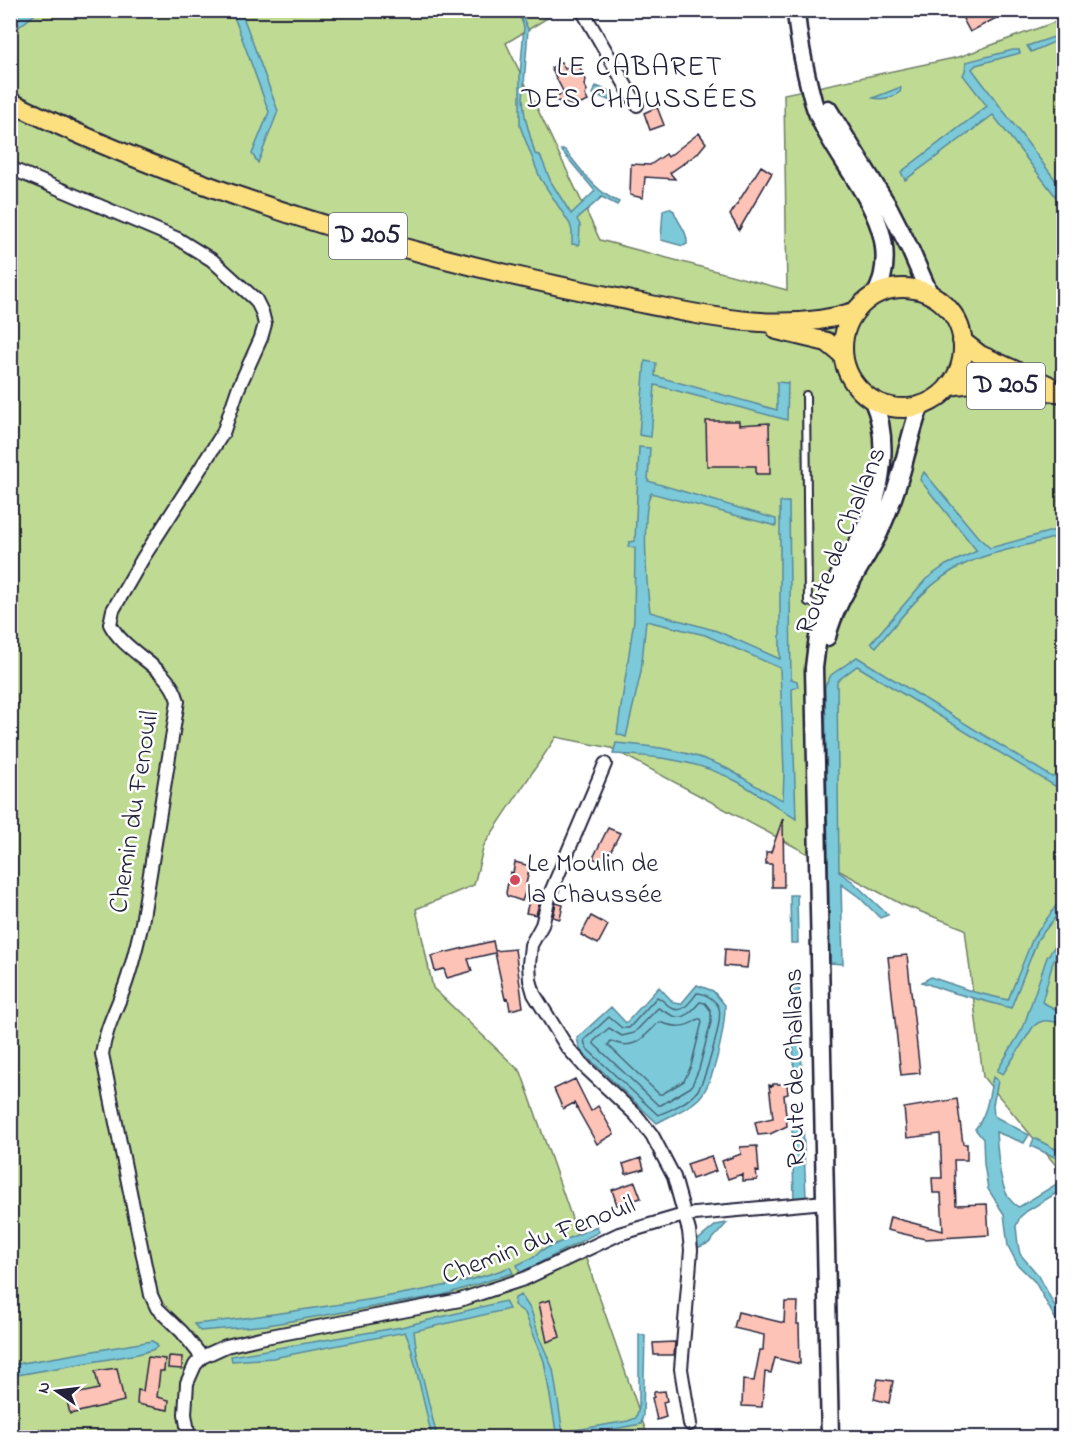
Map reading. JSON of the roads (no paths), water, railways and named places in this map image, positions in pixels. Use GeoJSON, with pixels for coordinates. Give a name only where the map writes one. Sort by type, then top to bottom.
{"type":"FeatureCollection","features":[{"type":"Feature","properties":{"kind":"main road"},"geometry":{"type":"LineString","coordinates":[[796,10],[801,51],[812,89],[823,99],[833,119],[843,146],[873,209],[886,253],[885,269],[876,294]]}},
{"type":"Feature","properties":{"kind":"main road","name":"D 205"},"geometry":{"type":"LineString","coordinates":[[10,102],[127,153],[238,196],[305,218],[515,276],[657,306],[741,320],[816,338],[827,342],[843,355]]}},
{"type":"Feature","properties":{"kind":"main road"},"geometry":{"type":"LineString","coordinates":[[843,146],[888,206],[930,295]]}},
{"type":"Feature","properties":{"kind":"main road"},"geometry":{"type":"LineString","coordinates":[[903,288],[930,295],[952,314],[959,327],[962,357],[958,372],[950,386],[937,398],[921,405],[905,408],[889,407],[873,401],[853,382],[846,369],[843,340],[847,325],[854,312],[876,294],[890,289],[903,288]]}},
{"type":"Feature","properties":{"kind":"main road","name":"D 205"},"geometry":{"type":"LineString","coordinates":[[741,320],[790,323],[823,320],[854,312]]}},
{"type":"Feature","properties":{"kind":"main road","name":"D 205"},"geometry":{"type":"LineString","coordinates":[[962,341],[980,355],[1064,393]]}},
{"type":"Feature","properties":{"kind":"main road","name":"D 205"},"geometry":{"type":"LineString","coordinates":[[950,386],[978,382],[1064,393]]}},
{"type":"Feature","properties":{"kind":"main road","name":"Route de Challans"},"geometry":{"type":"LineString","coordinates":[[830,1437],[814,668],[817,639],[831,593],[866,526],[876,497],[882,462],[883,434],[873,401]]}},
{"type":"Feature","properties":{"kind":"main road","name":"Route de Challans"},"geometry":{"type":"LineString","coordinates":[[814,697],[828,632],[851,580],[879,533],[899,479],[911,430],[921,405]]}},
{"type":"Feature","properties":{"kind":"street"},"geometry":{"type":"LineString","coordinates":[[582,10],[636,105]]}},
{"type":"Feature","properties":{"kind":"street","name":"Chemin du Fenouil"},"geometry":{"type":"LineString","coordinates":[[10,168],[178,239],[212,260],[256,300],[265,324],[238,389],[223,434],[143,558],[113,610],[111,618],[111,624],[119,638],[167,679],[178,701],[142,923],[134,959],[122,995],[104,1036],[102,1054],[151,1295],[157,1308],[182,1332],[202,1357],[226,1346],[261,1338],[460,1300],[524,1279],[619,1234],[684,1215],[825,1202]]}},
{"type":"Feature","properties":{"kind":"street"},"geometry":{"type":"LineString","coordinates":[[605,764],[550,894],[542,925],[531,945],[530,981],[534,994],[567,1047],[636,1115],[652,1135],[674,1177],[691,1250],[681,1370],[683,1394],[690,1424]]}},
{"type":"Feature","properties":{"kind":"street"},"geometry":{"type":"LineString","coordinates":[[189,1437],[185,1414],[187,1383],[195,1365],[202,1357]]}},
{"type":"Feature","properties":{"kind":"street"},"geometry":{"type":"LineString","coordinates":[[1060,1437],[1064,1427]]}},
{"type":"Feature","properties":{"kind":"lane"},"geometry":{"type":"LineString","coordinates":[[806,395],[808,602],[826,607]]}},
{"type":"Feature","properties":{"kind":"water"},"geometry":{"type":"Polygon","coordinates":[[[25,10],[39,11],[11,33],[11,20],[25,10]]]}},
{"type":"Feature","properties":{"kind":"water"},"geometry":{"type":"Polygon","coordinates":[[[232,11],[241,11],[278,111],[258,163],[252,154],[269,112],[232,11]]]}},
{"type":"Feature","properties":{"kind":"water"},"geometry":{"type":"Polygon","coordinates":[[[518,11],[528,29],[523,99],[525,117],[535,154],[540,155],[551,182],[571,214],[595,191],[561,150],[565,150],[603,193],[619,202],[617,205],[602,197],[577,219],[580,225],[579,245],[572,244],[570,224],[540,178],[520,126],[520,76],[524,27],[518,11]]]}},
{"type":"Feature","properties":{"kind":"water"},"geometry":{"type":"Polygon","coordinates":[[[1063,34],[1063,38],[1031,52],[1027,46],[1063,34]]]}},
{"type":"Feature","properties":{"kind":"water"},"geometry":{"type":"Polygon","coordinates":[[[1019,50],[1020,53],[976,65],[972,69],[1063,190],[1063,206],[993,115],[905,180],[901,172],[987,106],[963,75],[966,62],[1019,50]]]}},
{"type":"Feature","properties":{"kind":"water"},"geometry":{"type":"Polygon","coordinates":[[[596,86],[614,93],[611,101],[593,94],[596,86]]]}},
{"type":"Feature","properties":{"kind":"water"},"geometry":{"type":"Polygon","coordinates":[[[901,87],[900,92],[891,97],[873,98],[901,87]]]}},
{"type":"Feature","properties":{"kind":"water"},"geometry":{"type":"Polygon","coordinates":[[[669,208],[674,211],[686,235],[687,244],[683,246],[661,240],[663,210],[669,208]]]}},
{"type":"Feature","properties":{"kind":"water"},"geometry":{"type":"Polygon","coordinates":[[[645,361],[656,363],[655,376],[777,410],[777,382],[788,383],[787,420],[655,385],[651,437],[639,435],[645,361]]]}},
{"type":"Feature","properties":{"kind":"water"},"geometry":{"type":"Polygon","coordinates":[[[639,447],[650,448],[648,481],[776,519],[776,526],[651,493],[645,532],[650,612],[717,631],[780,659],[780,502],[789,502],[791,679],[797,681],[798,687],[792,689],[796,819],[740,783],[710,769],[663,758],[613,754],[616,743],[686,753],[726,768],[783,800],[780,668],[705,635],[646,621],[641,672],[626,737],[617,734],[634,620],[635,548],[628,547],[629,542],[635,541],[639,447]]]}},
{"type":"Feature","properties":{"kind":"water"},"geometry":{"type":"Polygon","coordinates":[[[924,472],[978,537],[990,548],[1063,528],[1063,535],[987,556],[950,572],[915,602],[876,647],[871,643],[926,579],[946,565],[977,551],[920,480],[924,472]]]}},
{"type":"Feature","properties":{"kind":"water"},"geometry":{"type":"Polygon","coordinates":[[[857,657],[1052,777],[1055,776],[1063,755],[1063,772],[1060,781],[1063,783],[1063,791],[857,666],[837,681],[839,872],[852,881],[888,915],[880,918],[859,897],[841,884],[843,964],[830,963],[825,686],[831,675],[857,657]]]}},
{"type":"Feature","properties":{"kind":"water"},"geometry":{"type":"Polygon","coordinates":[[[790,895],[797,895],[798,943],[791,943],[790,895]]]}},
{"type":"Feature","properties":{"kind":"water"},"geometry":{"type":"Polygon","coordinates":[[[1063,896],[1063,908],[1038,939],[1011,1008],[922,982],[931,977],[974,992],[1008,1000],[1033,938],[1063,896]]]}},
{"type":"Feature","properties":{"kind":"water"},"geometry":{"type":"Polygon","coordinates":[[[1063,935],[1063,944],[1053,962],[1042,1002],[1063,1013],[1063,1024],[1047,1021],[1040,1022],[1033,1027],[1003,1074],[997,1071],[1023,1028],[1047,957],[1063,935]]]}},
{"type":"Feature","properties":{"kind":"water"},"geometry":{"type":"Polygon","coordinates":[[[799,982],[802,1075],[794,1075],[792,983],[799,982]]]}},
{"type":"Feature","properties":{"kind":"water"},"geometry":{"type":"Polygon","coordinates":[[[697,985],[713,991],[725,1005],[715,1066],[706,1088],[697,1100],[657,1123],[580,1050],[577,1038],[611,1007],[626,1023],[659,987],[674,1003],[681,1004],[697,985]]]}},
{"type":"Feature","properties":{"kind":"water"},"geometry":{"type":"Polygon","coordinates":[[[993,1077],[998,1081],[993,1105],[994,1116],[1029,1135],[1024,1143],[996,1132],[1000,1174],[1012,1202],[1019,1207],[1063,1180],[1063,1189],[1027,1211],[1020,1217],[1016,1226],[1020,1254],[1039,1276],[1061,1318],[1056,1320],[1035,1282],[1018,1265],[1008,1246],[1004,1214],[988,1189],[983,1139],[975,1129],[985,1111],[993,1077]]]}},
{"type":"Feature","properties":{"kind":"water"},"geometry":{"type":"Polygon","coordinates":[[[803,1124],[806,1197],[794,1199],[792,1128],[803,1124]]]}},
{"type":"Feature","properties":{"kind":"water"},"geometry":{"type":"Polygon","coordinates":[[[1034,1138],[1063,1153],[1063,1161],[1031,1146],[1034,1138]]]}},
{"type":"Feature","properties":{"kind":"water"},"geometry":{"type":"Polygon","coordinates":[[[727,1223],[709,1243],[697,1248],[695,1240],[716,1225],[727,1223]]]}},
{"type":"Feature","properties":{"kind":"water"},"geometry":{"type":"Polygon","coordinates":[[[597,1226],[599,1232],[520,1273],[517,1265],[534,1257],[542,1250],[597,1226]]]}},
{"type":"Feature","properties":{"kind":"water"},"geometry":{"type":"Polygon","coordinates":[[[510,1267],[513,1273],[443,1295],[268,1325],[200,1331],[194,1324],[367,1300],[457,1283],[510,1267]]]}},
{"type":"Feature","properties":{"kind":"water"},"geometry":{"type":"Polygon","coordinates":[[[521,1295],[531,1310],[553,1369],[564,1432],[636,1418],[639,1407],[639,1334],[645,1336],[641,1424],[571,1437],[557,1437],[544,1361],[525,1313],[514,1305],[515,1298],[521,1295]]]}},
{"type":"Feature","properties":{"kind":"water"},"geometry":{"type":"Polygon","coordinates":[[[505,1301],[509,1309],[414,1331],[417,1354],[437,1437],[432,1437],[411,1347],[405,1332],[273,1358],[232,1361],[231,1356],[401,1327],[505,1301]]]}},
{"type":"Feature","properties":{"kind":"water"},"geometry":{"type":"Polygon","coordinates":[[[152,1341],[157,1344],[157,1347],[138,1354],[11,1376],[11,1365],[152,1341]]]}},
{"type":"Feature","properties":{"kind":"place","name":"Le Moulin de la Chaussée"},"geometry":{"type":"Point","coordinates":[515,880]}},
{"type":"Feature","properties":{"kind":"district","name":"LE CABARET DES CHAUSSÉES"},"geometry":{"type":"Point","coordinates":[640,84]}}]}
